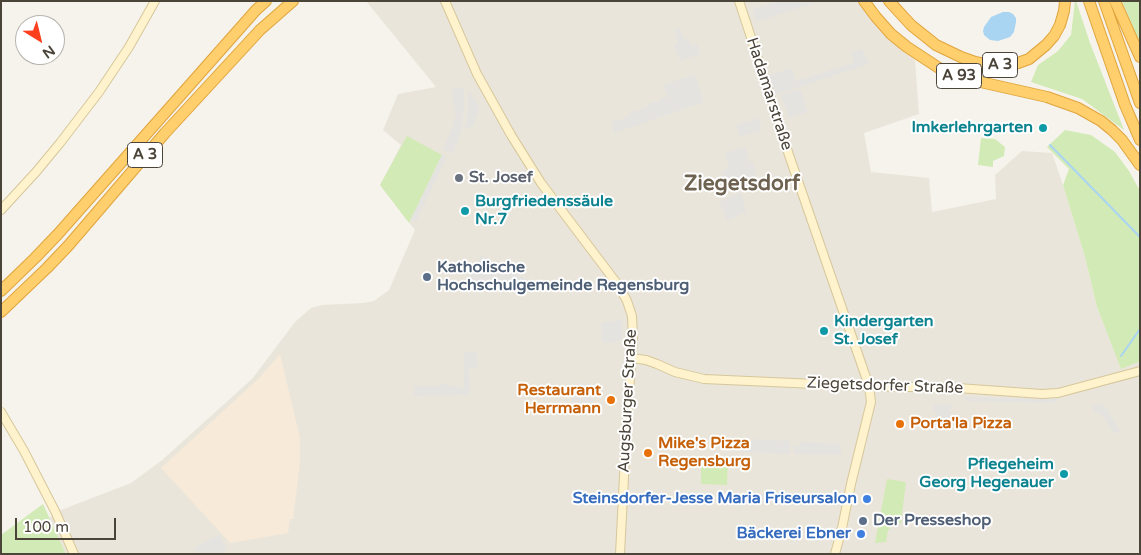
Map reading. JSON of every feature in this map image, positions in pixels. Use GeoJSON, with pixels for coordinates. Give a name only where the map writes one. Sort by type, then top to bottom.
{"type":"FeatureCollection","features":[{"type":"Feature","properties":{"kind":"highway","name":"A 3"},"geometry":{"type":"LineString","coordinates":[[1,291],[58,234],[266,1]]}},
{"type":"Feature","properties":{"kind":"highway","name":"A 3"},"geometry":{"type":"LineString","coordinates":[[1,312],[68,246],[164,132],[253,36],[293,1]]}},
{"type":"Feature","properties":{"kind":"highway","name":"A 93"},"geometry":{"type":"LineString","coordinates":[[864,1],[891,34],[939,68],[955,75],[1047,97],[1078,108],[1101,121],[1112,130],[1122,140],[1140,165]]}},
{"type":"Feature","properties":{"kind":"highway","name":"A 3"},"geometry":{"type":"LineString","coordinates":[[890,1],[910,25],[936,45],[975,62],[1004,65],[1029,59],[1046,45],[1060,25],[1065,1]]}},
{"type":"Feature","properties":{"kind":"highway"},"geometry":{"type":"LineString","coordinates":[[1089,1],[1125,104],[1140,140]]}},
{"type":"Feature","properties":{"kind":"highway"},"geometry":{"type":"LineString","coordinates":[[1104,1],[1140,103]]}},
{"type":"Feature","properties":{"kind":"highway"},"geometry":{"type":"LineString","coordinates":[[1115,1],[1140,57]]}},
{"type":"Feature","properties":{"kind":"street"},"geometry":{"type":"LineString","coordinates":[[1,210],[54,150],[99,92],[155,1]]}},
{"type":"Feature","properties":{"kind":"street","name":"Augsburger Straße"},"geometry":{"type":"LineString","coordinates":[[445,1],[477,74],[511,135],[541,183],[618,285],[627,301],[632,316],[633,330],[620,554]]}},
{"type":"Feature","properties":{"kind":"street","name":"Hadamarstraße"},"geometry":{"type":"LineString","coordinates":[[739,1],[792,164],[868,386],[871,402],[836,554]]}},
{"type":"Feature","properties":{"kind":"street","name":"Ziegetsdorfer Straße"},"geometry":{"type":"LineString","coordinates":[[631,358],[646,360],[675,372],[704,379],[958,388],[1042,394],[1065,391],[1140,371]]}},
{"type":"Feature","properties":{"kind":"street"},"geometry":{"type":"LineString","coordinates":[[1,412],[24,452],[74,554]]}},
{"type":"Feature","properties":{"kind":"shaded area"},"geometry":{"type":"Polygon","coordinates":[[[366,1],[858,1],[883,34],[915,60],[919,114],[864,133],[871,172],[929,178],[932,212],[996,199],[995,175],[1022,151],[1052,153],[1085,257],[1097,307],[1121,368],[1140,361],[1140,554],[66,554],[49,518],[61,510],[131,483],[161,461],[252,379],[295,322],[311,308],[322,305],[374,301],[389,290],[415,230],[380,185],[401,145],[383,130],[398,94],[436,87],[366,1]]]}},
{"type":"Feature","properties":{"kind":"shaded area"},"geometry":{"type":"Polygon","coordinates":[[[777,1],[817,2],[756,22],[752,10],[777,1]]]}},
{"type":"Feature","properties":{"kind":"shaded area"},"geometry":{"type":"Polygon","coordinates":[[[680,28],[684,39],[688,38],[691,46],[697,44],[700,54],[680,61],[674,44],[678,43],[674,30],[680,28]]]}},
{"type":"Feature","properties":{"kind":"shaded area"},"geometry":{"type":"Polygon","coordinates":[[[862,49],[869,64],[775,95],[768,76],[791,68],[796,81],[854,63],[851,52],[862,49]]]}},
{"type":"Feature","properties":{"kind":"shaded area"},"geometry":{"type":"Polygon","coordinates":[[[695,74],[704,102],[614,133],[611,122],[623,120],[623,118],[630,116],[629,113],[641,110],[649,106],[648,104],[667,97],[663,85],[695,74]]]}},
{"type":"Feature","properties":{"kind":"shaded area"},"geometry":{"type":"Polygon","coordinates":[[[452,88],[464,88],[462,129],[453,154],[443,149],[453,126],[456,113],[452,88]]]}},
{"type":"Feature","properties":{"kind":"shaded area"},"geometry":{"type":"Polygon","coordinates":[[[800,89],[808,112],[789,118],[781,95],[800,89]]]}},
{"type":"Feature","properties":{"kind":"shaded area"},"geometry":{"type":"Polygon","coordinates":[[[468,90],[480,108],[473,126],[465,129],[468,110],[468,90]]]}},
{"type":"Feature","properties":{"kind":"shaded area"},"geometry":{"type":"Polygon","coordinates":[[[759,118],[762,130],[740,137],[736,125],[759,118]]]}},
{"type":"Feature","properties":{"kind":"shaded area"},"geometry":{"type":"Polygon","coordinates":[[[745,147],[749,162],[752,161],[757,175],[726,185],[722,171],[729,168],[725,153],[745,147]]]}},
{"type":"Feature","properties":{"kind":"shaded area"},"geometry":{"type":"Polygon","coordinates":[[[442,155],[447,157],[416,221],[411,219],[442,155]]]}},
{"type":"Feature","properties":{"kind":"shaded area"},"geometry":{"type":"Polygon","coordinates":[[[741,193],[746,212],[727,221],[719,201],[741,193]]]}},
{"type":"Feature","properties":{"kind":"shaded area"},"geometry":{"type":"Polygon","coordinates":[[[481,255],[527,279],[522,286],[501,284],[488,288],[469,278],[481,255]]]}},
{"type":"Feature","properties":{"kind":"shaded area"},"geometry":{"type":"Polygon","coordinates":[[[622,320],[622,340],[610,343],[602,342],[601,323],[622,320]]]}},
{"type":"Feature","properties":{"kind":"shaded area"},"geometry":{"type":"Polygon","coordinates":[[[464,352],[477,352],[478,367],[469,368],[470,395],[414,396],[414,386],[441,386],[441,384],[449,384],[449,386],[464,388],[464,352]]]}},
{"type":"Feature","properties":{"kind":"shaded area"},"geometry":{"type":"Polygon","coordinates":[[[280,354],[300,438],[300,463],[293,519],[290,519],[288,533],[230,543],[161,468],[258,379],[280,354]]]}},
{"type":"Feature","properties":{"kind":"shaded area"},"geometry":{"type":"Polygon","coordinates":[[[573,383],[595,384],[593,412],[571,410],[573,383]]]}},
{"type":"Feature","properties":{"kind":"shaded area"},"geometry":{"type":"Polygon","coordinates":[[[964,397],[1047,399],[1056,397],[1059,401],[1049,403],[966,401],[964,397]]]}},
{"type":"Feature","properties":{"kind":"shaded area"},"geometry":{"type":"Polygon","coordinates":[[[934,404],[951,405],[950,422],[935,422],[936,412],[934,411],[934,404]]]}},
{"type":"Feature","properties":{"kind":"shaded area"},"geometry":{"type":"Polygon","coordinates":[[[1100,404],[1106,407],[1120,431],[1114,434],[1101,414],[1095,413],[1092,405],[1100,404]]]}},
{"type":"Feature","properties":{"kind":"shaded area"},"geometry":{"type":"Polygon","coordinates":[[[752,439],[790,441],[790,454],[743,452],[744,444],[752,444],[752,439]]]}},
{"type":"Feature","properties":{"kind":"shaded area"},"geometry":{"type":"Polygon","coordinates":[[[801,442],[841,444],[841,453],[840,455],[794,454],[794,445],[800,446],[801,442]]]}},
{"type":"Feature","properties":{"kind":"shaded area"},"geometry":{"type":"Polygon","coordinates":[[[739,494],[785,494],[785,501],[739,501],[739,494]]]}},
{"type":"Feature","properties":{"kind":"shaded area"},"geometry":{"type":"Polygon","coordinates":[[[219,535],[227,550],[220,554],[198,554],[195,547],[219,535]]]}},
{"type":"Feature","properties":{"kind":"green space"},"geometry":{"type":"Polygon","coordinates":[[[1075,1],[1124,130],[1082,99],[1031,82],[1038,65],[1058,51],[1071,35],[1075,1]]]}},
{"type":"Feature","properties":{"kind":"green space"},"geometry":{"type":"Polygon","coordinates":[[[1122,1],[1140,1],[1140,43],[1139,41],[1122,1]]]}},
{"type":"Feature","properties":{"kind":"green space"},"geometry":{"type":"Polygon","coordinates":[[[1065,130],[1091,135],[1115,152],[1129,171],[1140,191],[1140,361],[1121,369],[1097,307],[1085,257],[1063,185],[1069,169],[1047,147],[1065,130]]]}},
{"type":"Feature","properties":{"kind":"green space"},"geometry":{"type":"Polygon","coordinates":[[[407,136],[442,155],[409,223],[380,185],[407,136]]]}},
{"type":"Feature","properties":{"kind":"green space"},"geometry":{"type":"Polygon","coordinates":[[[981,138],[995,139],[1005,147],[1004,156],[993,161],[993,167],[978,165],[981,138]]]}},
{"type":"Feature","properties":{"kind":"green space"},"geometry":{"type":"Polygon","coordinates":[[[701,459],[728,460],[727,485],[701,484],[701,459]]]}},
{"type":"Feature","properties":{"kind":"green space"},"geometry":{"type":"Polygon","coordinates":[[[887,479],[906,482],[901,523],[895,524],[888,530],[886,542],[875,543],[887,479]]]}},
{"type":"Feature","properties":{"kind":"green space"},"geometry":{"type":"Polygon","coordinates":[[[43,504],[66,554],[1,554],[1,535],[43,504]]]}},
{"type":"Feature","properties":{"kind":"water"},"geometry":{"type":"Polygon","coordinates":[[[1003,12],[1009,12],[1016,18],[1014,32],[1010,37],[998,41],[990,40],[984,35],[984,27],[991,17],[1003,12]]]}},
{"type":"Feature","properties":{"kind":"waterway"},"geometry":{"type":"LineString","coordinates":[[1050,145],[1140,237]]}},
{"type":"Feature","properties":{"kind":"waterway"},"geometry":{"type":"LineString","coordinates":[[1121,356],[1140,329]]}},
{"type":"Feature","properties":{"kind":"place","name":"Imkerlehrgarten"},"geometry":{"type":"Point","coordinates":[1043,128]}},
{"type":"Feature","properties":{"kind":"place","name":"St. Josef"},"geometry":{"type":"Point","coordinates":[459,178]}},
{"type":"Feature","properties":{"kind":"place","name":"Burgfriedenssäule Nr.7"},"geometry":{"type":"Point","coordinates":[465,211]}},
{"type":"Feature","properties":{"kind":"place","name":"Katholische Hochschulgemeinde Regensburg"},"geometry":{"type":"Point","coordinates":[427,277]}},
{"type":"Feature","properties":{"kind":"place","name":"Kindergarten St. Josef"},"geometry":{"type":"Point","coordinates":[824,331]}},
{"type":"Feature","properties":{"kind":"place","name":"Restaurant Herrmann"},"geometry":{"type":"Point","coordinates":[611,400]}},
{"type":"Feature","properties":{"kind":"place","name":"Porta'la Pizza"},"geometry":{"type":"Point","coordinates":[900,424]}},
{"type":"Feature","properties":{"kind":"place","name":"Mike's Pizza Regensburg"},"geometry":{"type":"Point","coordinates":[648,453]}},
{"type":"Feature","properties":{"kind":"place","name":"Pflegeheim Georg Hegenauer"},"geometry":{"type":"Point","coordinates":[1064,474]}},
{"type":"Feature","properties":{"kind":"place","name":"Steinsdorfer-Jesse Maria Friseursalon"},"geometry":{"type":"Point","coordinates":[867,499]}},
{"type":"Feature","properties":{"kind":"place","name":"Der Presseshop"},"geometry":{"type":"Point","coordinates":[863,521]}},
{"type":"Feature","properties":{"kind":"place","name":"Bäckerei Ebner"},"geometry":{"type":"Point","coordinates":[861,534]}},
{"type":"Feature","properties":{"kind":"district","name":"Ziegetsdorf"},"geometry":{"type":"Point","coordinates":[742,184]}}]}
